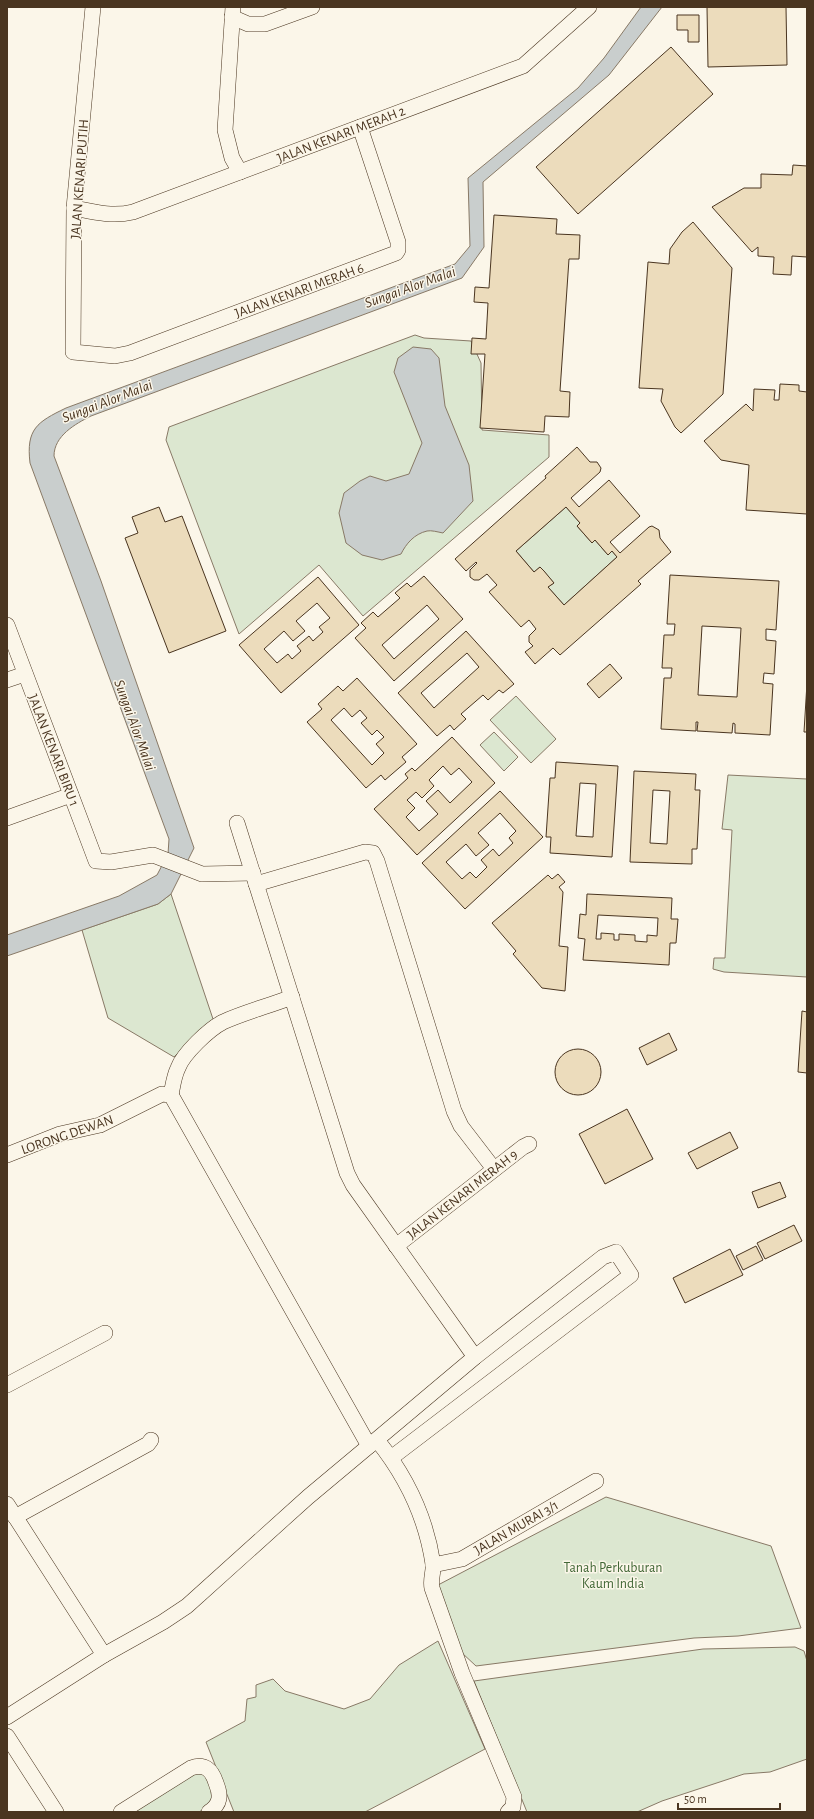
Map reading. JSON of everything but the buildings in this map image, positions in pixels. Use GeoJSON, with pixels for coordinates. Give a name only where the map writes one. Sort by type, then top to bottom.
{"type":"FeatureCollection","features":[{"type":"Feature","properties":{"kind":"street","name":"JALAN KENARI PUTIH"},"geometry":{"type":"LineString","coordinates":[[73,352],[74,208],[93,7]]}},
{"type":"Feature","properties":{"kind":"street"},"geometry":{"type":"LineString","coordinates":[[232,12],[248,24],[265,24],[312,7]]}},
{"type":"Feature","properties":{"kind":"street","name":"JALAN KENARI MERAH 2"},"geometry":{"type":"LineString","coordinates":[[74,208],[104,214],[124,214],[523,66],[589,7]]}},
{"type":"Feature","properties":{"kind":"street"},"geometry":{"type":"LineString","coordinates":[[232,12],[225,130],[232,158],[240,172]]}},
{"type":"Feature","properties":{"kind":"street","name":"JALAN KENARI MERAH 6"},"geometry":{"type":"LineString","coordinates":[[73,352],[107,356],[130,354],[396,253],[398,250],[398,242],[360,127]]}},
{"type":"Feature","properties":{"kind":"street","name":"JALAN KENARI BIRU 1"},"geometry":{"type":"LineString","coordinates":[[7,624],[95,858],[99,862],[111,862],[153,855],[202,874],[255,879]]}},
{"type":"Feature","properties":{"kind":"street"},"geometry":{"type":"LineString","coordinates":[[7,680],[25,674]]}},
{"type":"Feature","properties":{"kind":"street"},"geometry":{"type":"LineString","coordinates":[[7,818],[71,795]]}},
{"type":"Feature","properties":{"kind":"street"},"geometry":{"type":"LineString","coordinates":[[237,823],[347,1173],[353,1185],[475,1357]]}},
{"type":"Feature","properties":{"kind":"street"},"geometry":{"type":"LineString","coordinates":[[255,879],[365,852],[373,853],[377,861],[454,1111],[461,1126],[494,1169]]}},
{"type":"Feature","properties":{"kind":"street"},"geometry":{"type":"LineString","coordinates":[[292,997],[222,1023],[209,1031],[181,1062],[174,1077],[171,1094],[373,1443],[391,1458],[419,1509],[433,1565],[431,1582],[432,1588],[462,1673],[514,1797],[513,1807],[508,1812]]}},
{"type":"Feature","properties":{"kind":"street","name":"LORONG DEWAN"},"geometry":{"type":"LineString","coordinates":[[7,1155],[60,1134],[100,1124],[162,1094],[171,1094]]}},
{"type":"Feature","properties":{"kind":"street","name":"JALAN KENARI MERAH 9"},"geometry":{"type":"LineString","coordinates":[[396,1246],[522,1147],[529,1144]]}},
{"type":"Feature","properties":{"kind":"street"},"geometry":{"type":"LineString","coordinates":[[7,1717],[104,1655],[187,1606],[308,1497],[475,1357],[603,1256],[616,1252],[631,1275],[391,1458]]}},
{"type":"Feature","properties":{"kind":"street"},"geometry":{"type":"LineString","coordinates":[[7,1385],[105,1333]]}},
{"type":"Feature","properties":{"kind":"street"},"geometry":{"type":"LineString","coordinates":[[15,1517],[148,1444],[151,1440]]}},
{"type":"Feature","properties":{"kind":"street","name":"JALAN MURAI 3/1"},"geometry":{"type":"LineString","coordinates":[[433,1565],[462,1559],[596,1481]]}},
{"type":"Feature","properties":{"kind":"street"},"geometry":{"type":"LineString","coordinates":[[7,1504],[104,1655]]}},
{"type":"Feature","properties":{"kind":"street"},"geometry":{"type":"LineString","coordinates":[[7,1736],[56,1812]]}},
{"type":"Feature","properties":{"kind":"street"},"geometry":{"type":"LineString","coordinates":[[121,1812],[191,1768],[200,1766],[208,1768],[211,1771],[219,1792],[217,1806],[208,1812]]}},
{"type":"Feature","properties":{"kind":"green space"},"geometry":{"type":"Polygon","coordinates":[[[415,335],[424,338],[471,341],[481,363],[482,430],[549,435],[549,457],[363,616],[319,565],[239,634],[166,440],[169,427],[415,335]]]}},
{"type":"Feature","properties":{"kind":"green space"},"geometry":{"type":"Polygon","coordinates":[[[566,507],[580,523],[577,526],[592,543],[595,540],[608,555],[612,551],[617,557],[564,605],[548,587],[554,583],[540,567],[534,572],[516,551],[566,507]]]}},
{"type":"Feature","properties":{"kind":"green space"},"geometry":{"type":"Polygon","coordinates":[[[516,696],[556,739],[531,763],[490,720],[516,696]]]}},
{"type":"Feature","properties":{"kind":"green space"},"geometry":{"type":"Polygon","coordinates":[[[494,732],[518,757],[504,771],[480,745],[494,732]]]}},
{"type":"Feature","properties":{"kind":"green space"},"geometry":{"type":"Polygon","coordinates":[[[728,775],[807,779],[807,977],[724,972],[713,969],[714,958],[725,958],[732,830],[722,829],[728,775]]]}},
{"type":"Feature","properties":{"kind":"green space"},"geometry":{"type":"Polygon","coordinates":[[[171,894],[213,1019],[174,1057],[108,1018],[82,930],[158,904],[171,894]]]}},
{"type":"Feature","properties":{"kind":"green space","name":"Tanah Perkuburan Kaum India"},"geometry":{"type":"Polygon","coordinates":[[[606,1497],[771,1546],[801,1628],[738,1636],[694,1638],[476,1666],[461,1652],[438,1585],[606,1497]]]}},
{"type":"Feature","properties":{"kind":"green space"},"geometry":{"type":"Polygon","coordinates":[[[438,1641],[485,1749],[365,1812],[234,1812],[206,1742],[245,1721],[247,1699],[256,1697],[256,1685],[273,1679],[285,1691],[344,1709],[370,1699],[399,1665],[438,1641]]]}},
{"type":"Feature","properties":{"kind":"green space"},"geometry":{"type":"Polygon","coordinates":[[[795,1647],[804,1651],[807,1661],[807,1759],[770,1772],[744,1774],[662,1801],[637,1812],[527,1812],[474,1681],[703,1649],[795,1647]]]}},
{"type":"Feature","properties":{"kind":"green space"},"geometry":{"type":"Polygon","coordinates":[[[203,1772],[214,1789],[210,1805],[199,1812],[130,1812],[191,1774],[203,1772]]]}},
{"type":"Feature","properties":{"kind":"water","name":"Sungai Alor Malai"},"geometry":{"type":"Polygon","coordinates":[[[641,7],[662,7],[609,75],[483,182],[484,247],[462,278],[91,416],[72,427],[61,437],[55,449],[54,456],[101,581],[194,848],[171,894],[158,904],[7,956],[7,935],[119,896],[157,875],[168,854],[169,839],[30,463],[30,442],[32,434],[36,428],[48,418],[66,408],[455,264],[470,246],[468,178],[578,88],[604,58],[641,7]]]}},
{"type":"Feature","properties":{"kind":"water"},"geometry":{"type":"Polygon","coordinates":[[[413,347],[431,349],[439,358],[445,406],[469,465],[473,501],[443,533],[430,531],[422,532],[411,540],[401,554],[382,560],[362,555],[346,543],[339,513],[344,493],[360,481],[370,476],[386,481],[409,474],[422,443],[394,372],[398,358],[413,347]]]}}]}
